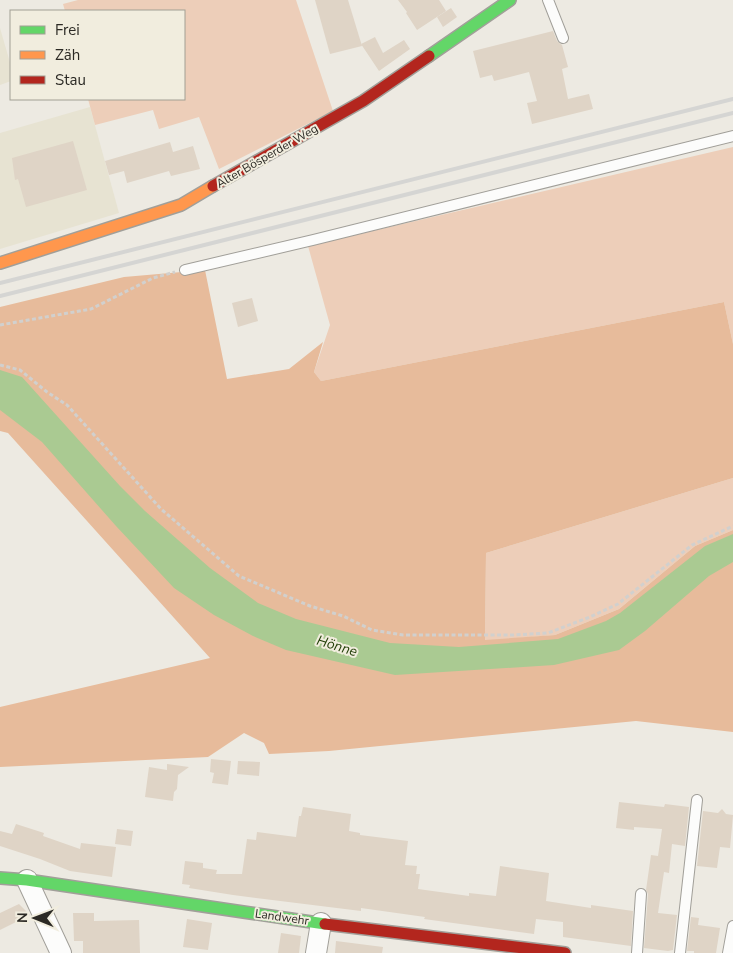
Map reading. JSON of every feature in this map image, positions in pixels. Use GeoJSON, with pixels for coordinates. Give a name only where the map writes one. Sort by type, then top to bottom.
{"type":"FeatureCollection","features":[{"type":"Feature","properties":{"kind":"street","name":"Alter Bösperder Weg"},"geometry":{"type":"LineString","coordinates":[[0,263],[181,205],[363,101],[510,0]]}},
{"type":"Feature","properties":{"kind":"street","name":"Landwehr"},"geometry":{"type":"LineString","coordinates":[[0,878],[27,880],[489,949],[565,953]]}},
{"type":"Feature","properties":{"kind":"street"},"geometry":{"type":"LineString","coordinates":[[27,880],[61,953]]}},
{"type":"Feature","properties":{"kind":"street"},"geometry":{"type":"LineString","coordinates":[[316,953],[321,923]]}},
{"type":"Feature","properties":{"kind":"lane"},"geometry":{"type":"LineString","coordinates":[[548,0],[564,38]]}},
{"type":"Feature","properties":{"kind":"lane"},"geometry":{"type":"LineString","coordinates":[[185,270],[733,136]]}},
{"type":"Feature","properties":{"kind":"lane"},"geometry":{"type":"LineString","coordinates":[[680,953],[697,800]]}},
{"type":"Feature","properties":{"kind":"lane"},"geometry":{"type":"LineString","coordinates":[[637,953],[641,894]]}},
{"type":"Feature","properties":{"kind":"lane"},"geometry":{"type":"LineString","coordinates":[[728,953],[733,926]]}},
{"type":"Feature","properties":{"kind":"path"},"geometry":{"type":"LineString","coordinates":[[0,325],[91,309],[152,278],[185,270]]}},
{"type":"Feature","properties":{"kind":"path"},"geometry":{"type":"LineString","coordinates":[[0,365],[20,370],[47,392],[67,405],[160,509],[239,576],[310,606],[343,616],[372,630],[403,635],[514,635],[548,633],[618,604],[692,545],[733,526]]}},
{"type":"Feature","properties":{"kind":"shaded area"},"geometry":{"type":"Polygon","coordinates":[[[78,0],[296,0],[333,111],[219,169],[199,117],[159,129],[153,110],[95,125],[88,100],[185,100],[185,10],[65,10],[63,4],[78,0]]]}},
{"type":"Feature","properties":{"kind":"shaded area"},"geometry":{"type":"Polygon","coordinates":[[[0,28],[10,63],[10,81],[0,85],[0,28]]]}},
{"type":"Feature","properties":{"kind":"shaded area"},"geometry":{"type":"Polygon","coordinates":[[[90,107],[119,213],[0,249],[0,133],[90,107]]]}},
{"type":"Feature","properties":{"kind":"shaded area"},"geometry":{"type":"Polygon","coordinates":[[[733,147],[733,344],[724,302],[321,381],[314,372],[330,325],[308,246],[733,147]]]}},
{"type":"Feature","properties":{"kind":"shaded area"},"geometry":{"type":"Polygon","coordinates":[[[205,270],[227,379],[289,369],[323,342],[314,372],[321,381],[724,302],[733,344],[733,478],[486,553],[485,640],[555,635],[619,609],[695,546],[733,530],[733,732],[636,721],[329,751],[269,754],[264,743],[244,733],[208,757],[0,767],[0,707],[210,658],[8,433],[0,431],[0,307],[124,277],[205,270]]]}},
{"type":"Feature","properties":{"kind":"shaded area"},"geometry":{"type":"Polygon","coordinates":[[[733,478],[733,530],[695,546],[619,609],[555,635],[485,641],[486,553],[733,478]]]}},
{"type":"Feature","properties":{"kind":"water","name":"Hönne"},"geometry":{"type":"Polygon","coordinates":[[[0,370],[22,377],[120,486],[145,511],[210,568],[258,603],[296,619],[390,643],[459,647],[558,639],[606,621],[620,613],[705,546],[733,534],[733,562],[709,576],[645,631],[619,650],[554,665],[395,675],[286,650],[253,636],[214,615],[174,588],[42,442],[0,410],[0,370]]]}},
{"type":"Feature","properties":{"kind":"building"},"geometry":{"type":"Polygon","coordinates":[[[315,0],[348,0],[362,46],[330,54],[315,0]]]}},
{"type":"Feature","properties":{"kind":"building"},"geometry":{"type":"Polygon","coordinates":[[[398,0],[439,0],[446,11],[417,30],[398,0]]]}},
{"type":"Feature","properties":{"kind":"building"},"geometry":{"type":"Polygon","coordinates":[[[451,8],[457,17],[443,27],[437,17],[451,8]]]}},
{"type":"Feature","properties":{"kind":"building"},"geometry":{"type":"Polygon","coordinates":[[[553,31],[557,41],[562,45],[568,67],[562,69],[568,99],[589,94],[593,109],[532,124],[527,103],[537,101],[529,72],[494,81],[492,75],[480,78],[473,51],[553,31]]]}},
{"type":"Feature","properties":{"kind":"building"},"geometry":{"type":"Polygon","coordinates":[[[375,37],[383,53],[404,40],[410,49],[379,71],[361,44],[375,37]]]}},
{"type":"Feature","properties":{"kind":"building"},"geometry":{"type":"Polygon","coordinates":[[[73,141],[87,190],[26,207],[18,179],[15,180],[12,158],[73,141]]]}},
{"type":"Feature","properties":{"kind":"building"},"geometry":{"type":"Polygon","coordinates":[[[170,142],[173,152],[193,146],[200,169],[171,176],[169,171],[127,183],[124,171],[109,175],[105,161],[170,142]]]}},
{"type":"Feature","properties":{"kind":"building"},"geometry":{"type":"Polygon","coordinates":[[[252,298],[258,321],[238,327],[232,303],[252,298]]]}},
{"type":"Feature","properties":{"kind":"building"},"geometry":{"type":"Polygon","coordinates":[[[211,759],[231,761],[228,785],[212,783],[214,773],[210,772],[211,759]]]}},
{"type":"Feature","properties":{"kind":"building"},"geometry":{"type":"Polygon","coordinates":[[[238,761],[260,762],[259,776],[237,774],[238,761]]]}},
{"type":"Feature","properties":{"kind":"building"},"geometry":{"type":"Polygon","coordinates":[[[167,764],[189,767],[178,775],[177,789],[174,792],[173,801],[145,797],[149,767],[167,770],[167,764]]]}},
{"type":"Feature","properties":{"kind":"building"},"geometry":{"type":"Polygon","coordinates":[[[619,802],[664,807],[665,804],[689,807],[685,846],[672,844],[669,873],[664,872],[658,913],[677,915],[673,950],[644,948],[648,894],[646,890],[651,855],[658,856],[662,829],[634,827],[634,830],[616,828],[619,802]]]}},
{"type":"Feature","properties":{"kind":"building"},"geometry":{"type":"Polygon","coordinates":[[[303,807],[351,814],[349,831],[360,833],[360,835],[408,841],[405,865],[417,866],[416,874],[420,874],[418,889],[469,896],[469,893],[496,896],[500,866],[549,873],[546,901],[591,908],[591,905],[633,911],[631,946],[563,937],[563,922],[536,919],[534,934],[424,919],[425,917],[361,908],[361,911],[233,895],[189,888],[190,885],[182,884],[185,861],[203,863],[203,868],[217,870],[216,874],[242,874],[247,839],[256,840],[257,832],[296,837],[299,816],[301,816],[303,807]]]}},
{"type":"Feature","properties":{"kind":"building"},"geometry":{"type":"Polygon","coordinates":[[[722,809],[726,814],[733,815],[730,848],[720,847],[717,868],[697,866],[703,811],[718,813],[722,809]]]}},
{"type":"Feature","properties":{"kind":"building"},"geometry":{"type":"Polygon","coordinates":[[[16,824],[44,833],[43,836],[80,849],[81,843],[116,847],[112,877],[70,871],[0,846],[0,831],[12,834],[16,824]]]}},
{"type":"Feature","properties":{"kind":"building"},"geometry":{"type":"Polygon","coordinates":[[[117,829],[133,831],[131,846],[115,844],[117,829]]]}},
{"type":"Feature","properties":{"kind":"building"},"geometry":{"type":"Polygon","coordinates":[[[19,904],[30,915],[0,930],[0,913],[19,904]]]}},
{"type":"Feature","properties":{"kind":"building"},"geometry":{"type":"Polygon","coordinates":[[[73,913],[94,913],[94,921],[139,920],[140,953],[83,953],[83,941],[74,941],[73,913]]]}},
{"type":"Feature","properties":{"kind":"building"},"geometry":{"type":"Polygon","coordinates":[[[691,917],[699,918],[698,925],[720,928],[716,953],[694,953],[694,951],[687,951],[691,917]]]}},
{"type":"Feature","properties":{"kind":"building"},"geometry":{"type":"Polygon","coordinates":[[[187,919],[212,923],[208,950],[183,947],[187,919]]]}},
{"type":"Feature","properties":{"kind":"building"},"geometry":{"type":"Polygon","coordinates":[[[281,933],[301,936],[299,953],[278,953],[281,933]]]}},
{"type":"Feature","properties":{"kind":"building"},"geometry":{"type":"Polygon","coordinates":[[[336,941],[383,947],[382,953],[335,953],[336,941]]]}},
{"type":"Feature","properties":{"kind":"railway"},"geometry":{"type":"LineString","coordinates":[[0,283],[733,99]]}},
{"type":"Feature","properties":{"kind":"railway"},"geometry":{"type":"LineString","coordinates":[[0,296],[733,113]]}},
{"type":"Feature","properties":{"kind":"traffic: fast"},"geometry":{"type":"LineString","coordinates":[[429,56],[510,0]]}},
{"type":"Feature","properties":{"kind":"traffic: fast"},"geometry":{"type":"LineString","coordinates":[[0,878],[27,880],[325,924]]}},
{"type":"Feature","properties":{"kind":"traffic: slow"},"geometry":{"type":"LineString","coordinates":[[0,263],[181,205],[213,186]]}},
{"type":"Feature","properties":{"kind":"traffic: jam"},"geometry":{"type":"LineString","coordinates":[[213,186],[363,101],[429,56]]}},
{"type":"Feature","properties":{"kind":"traffic: jam"},"geometry":{"type":"LineString","coordinates":[[325,924],[565,953]]}}]}
